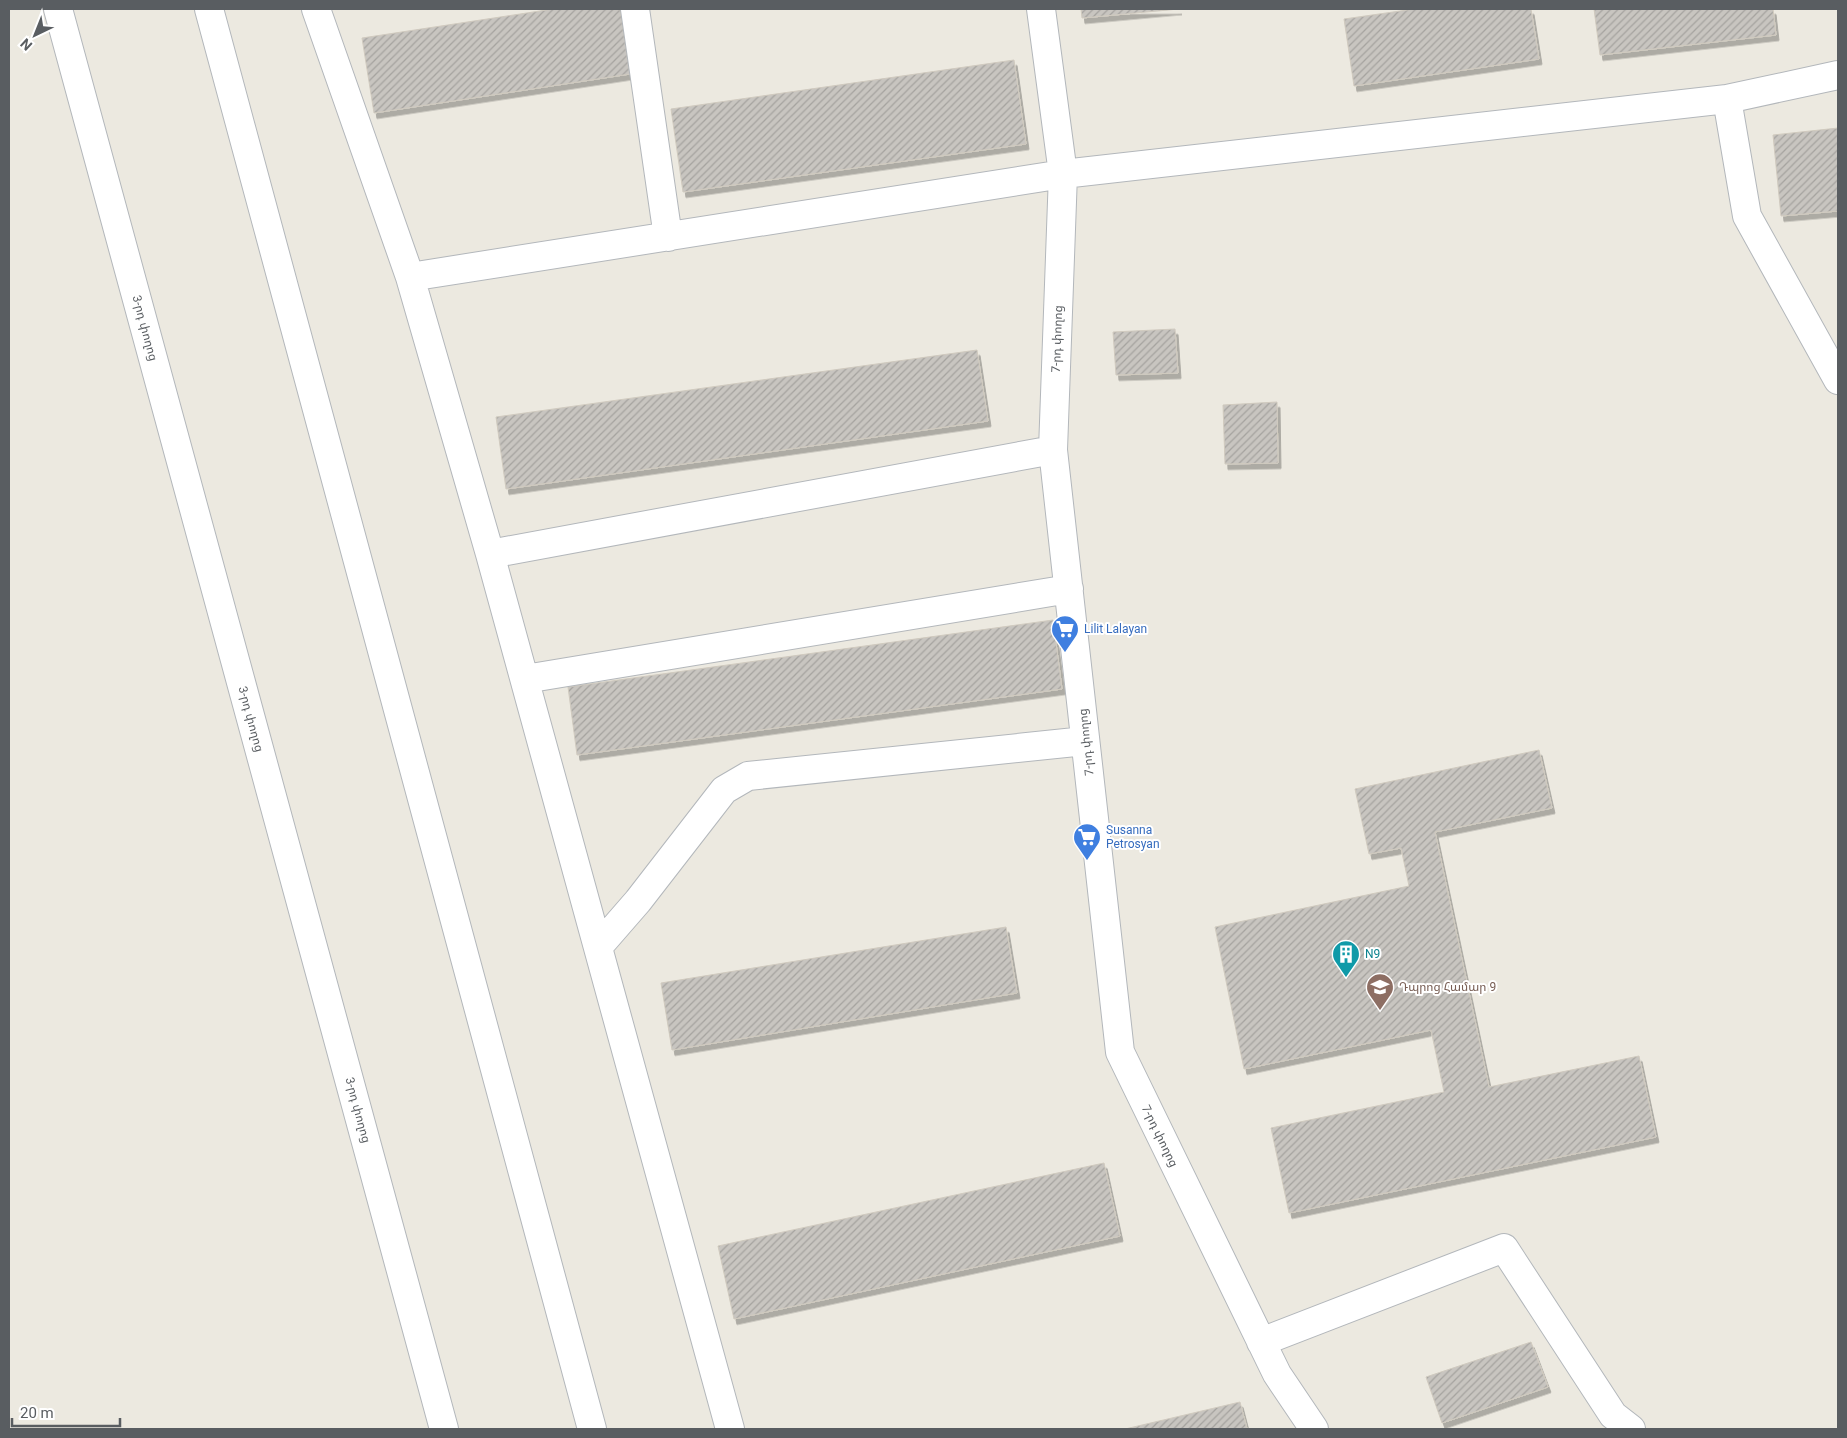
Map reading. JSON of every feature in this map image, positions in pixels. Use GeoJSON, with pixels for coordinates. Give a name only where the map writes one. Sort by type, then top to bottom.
{"type":"FeatureCollection","features":[{"type":"Feature","properties":{"kind":"street","name":"3-րդ փողոց"},"geometry":{"type":"LineString","coordinates":[[58,9],[444,1429]]}},
{"type":"Feature","properties":{"kind":"street"},"geometry":{"type":"LineString","coordinates":[[209,9],[592,1429]]}},
{"type":"Feature","properties":{"kind":"street"},"geometry":{"type":"LineString","coordinates":[[316,9],[410,278],[525,679],[730,1429]]}},
{"type":"Feature","properties":{"kind":"street"},"geometry":{"type":"LineString","coordinates":[[635,9],[668,237]]}},
{"type":"Feature","properties":{"kind":"street","name":"7-րդ փողոց"},"geometry":{"type":"LineString","coordinates":[[1041,9],[1063,174],[1053,450],[1120,1052],[1277,1374],[1314,1429]]}},
{"type":"Feature","properties":{"kind":"street"},"geometry":{"type":"LineString","coordinates":[[410,278],[1063,174],[1728,99],[1838,75]]}},
{"type":"Feature","properties":{"kind":"street"},"geometry":{"type":"LineString","coordinates":[[1728,99],[1748,216],[1838,380]]}},
{"type":"Feature","properties":{"kind":"street"},"geometry":{"type":"LineString","coordinates":[[490,554],[1053,450]]}},
{"type":"Feature","properties":{"kind":"street"},"geometry":{"type":"LineString","coordinates":[[525,679],[1069,589]]}},
{"type":"Feature","properties":{"kind":"street"},"geometry":{"type":"LineString","coordinates":[[598,947],[638,901],[724,790],[748,776],[1085,740]]}},
{"type":"Feature","properties":{"kind":"street"},"geometry":{"type":"LineString","coordinates":[[1261,1342],[1504,1248],[1613,1415],[1630,1429]]}},
{"type":"Feature","properties":{"kind":"building"},"geometry":{"type":"Polygon","coordinates":[[[553,9],[620,9],[630,74],[374,113],[362,38],[553,9]]]}},
{"type":"Feature","properties":{"kind":"building"},"geometry":{"type":"Polygon","coordinates":[[[1081,9],[1179,9],[1082,18],[1081,9]]]}},
{"type":"Feature","properties":{"kind":"building"},"geometry":{"type":"Polygon","coordinates":[[[1414,9],[1531,9],[1539,59],[1354,86],[1344,19],[1414,9]]]}},
{"type":"Feature","properties":{"kind":"building"},"geometry":{"type":"Polygon","coordinates":[[[1594,9],[1773,9],[1776,35],[1600,55],[1594,9]]]}},
{"type":"Feature","properties":{"kind":"building"},"geometry":{"type":"Polygon","coordinates":[[[1014,60],[1026,144],[683,192],[671,109],[1014,60]]]}},
{"type":"Feature","properties":{"kind":"building"},"geometry":{"type":"Polygon","coordinates":[[[1838,128],[1838,211],[1781,216],[1773,135],[1838,128]]]}},
{"type":"Feature","properties":{"kind":"building"},"geometry":{"type":"Polygon","coordinates":[[[1175,329],[1178,373],[1116,375],[1113,332],[1175,329]]]}},
{"type":"Feature","properties":{"kind":"building"},"geometry":{"type":"Polygon","coordinates":[[[977,350],[988,421],[506,489],[496,417],[977,350]]]}},
{"type":"Feature","properties":{"kind":"building"},"geometry":{"type":"Polygon","coordinates":[[[1277,402],[1278,463],[1225,464],[1223,405],[1277,402]]]}},
{"type":"Feature","properties":{"kind":"building"},"geometry":{"type":"Polygon","coordinates":[[[1053,620],[1062,689],[577,755],[568,687],[1053,620]]]}},
{"type":"Feature","properties":{"kind":"building","name":"N9"},"geometry":{"type":"Polygon","coordinates":[[[1539,750],[1552,808],[1435,832],[1489,1087],[1639,1056],[1656,1137],[1289,1213],[1271,1128],[1444,1092],[1431,1030],[1244,1069],[1215,927],[1409,886],[1401,848],[1369,854],[1355,789],[1539,750]]]}},
{"type":"Feature","properties":{"kind":"building"},"geometry":{"type":"Polygon","coordinates":[[[1006,927],[1017,993],[672,1050],[661,983],[1006,927]]]}},
{"type":"Feature","properties":{"kind":"building"},"geometry":{"type":"Polygon","coordinates":[[[1104,1163],[1120,1236],[734,1319],[718,1246],[1104,1163]]]}},
{"type":"Feature","properties":{"kind":"building"},"geometry":{"type":"Polygon","coordinates":[[[1531,1342],[1548,1387],[1442,1423],[1426,1377],[1531,1342]]]}},
{"type":"Feature","properties":{"kind":"building"},"geometry":{"type":"Polygon","coordinates":[[[1240,1402],[1247,1429],[1125,1429],[1240,1402]]]}},
{"type":"Feature","properties":{"kind":"place","name":"Lilit Lalayan"},"geometry":{"type":"Point","coordinates":[1065,653]}},
{"type":"Feature","properties":{"kind":"place","name":"Susanna Petrosyan"},"geometry":{"type":"Point","coordinates":[1087,861]}},
{"type":"Feature","properties":{"kind":"place","name":"N9"},"geometry":{"type":"Point","coordinates":[1346,978]}},
{"type":"Feature","properties":{"kind":"place","name":"Դպրոց Համար 9"},"geometry":{"type":"Point","coordinates":[1380,1011]}}]}
